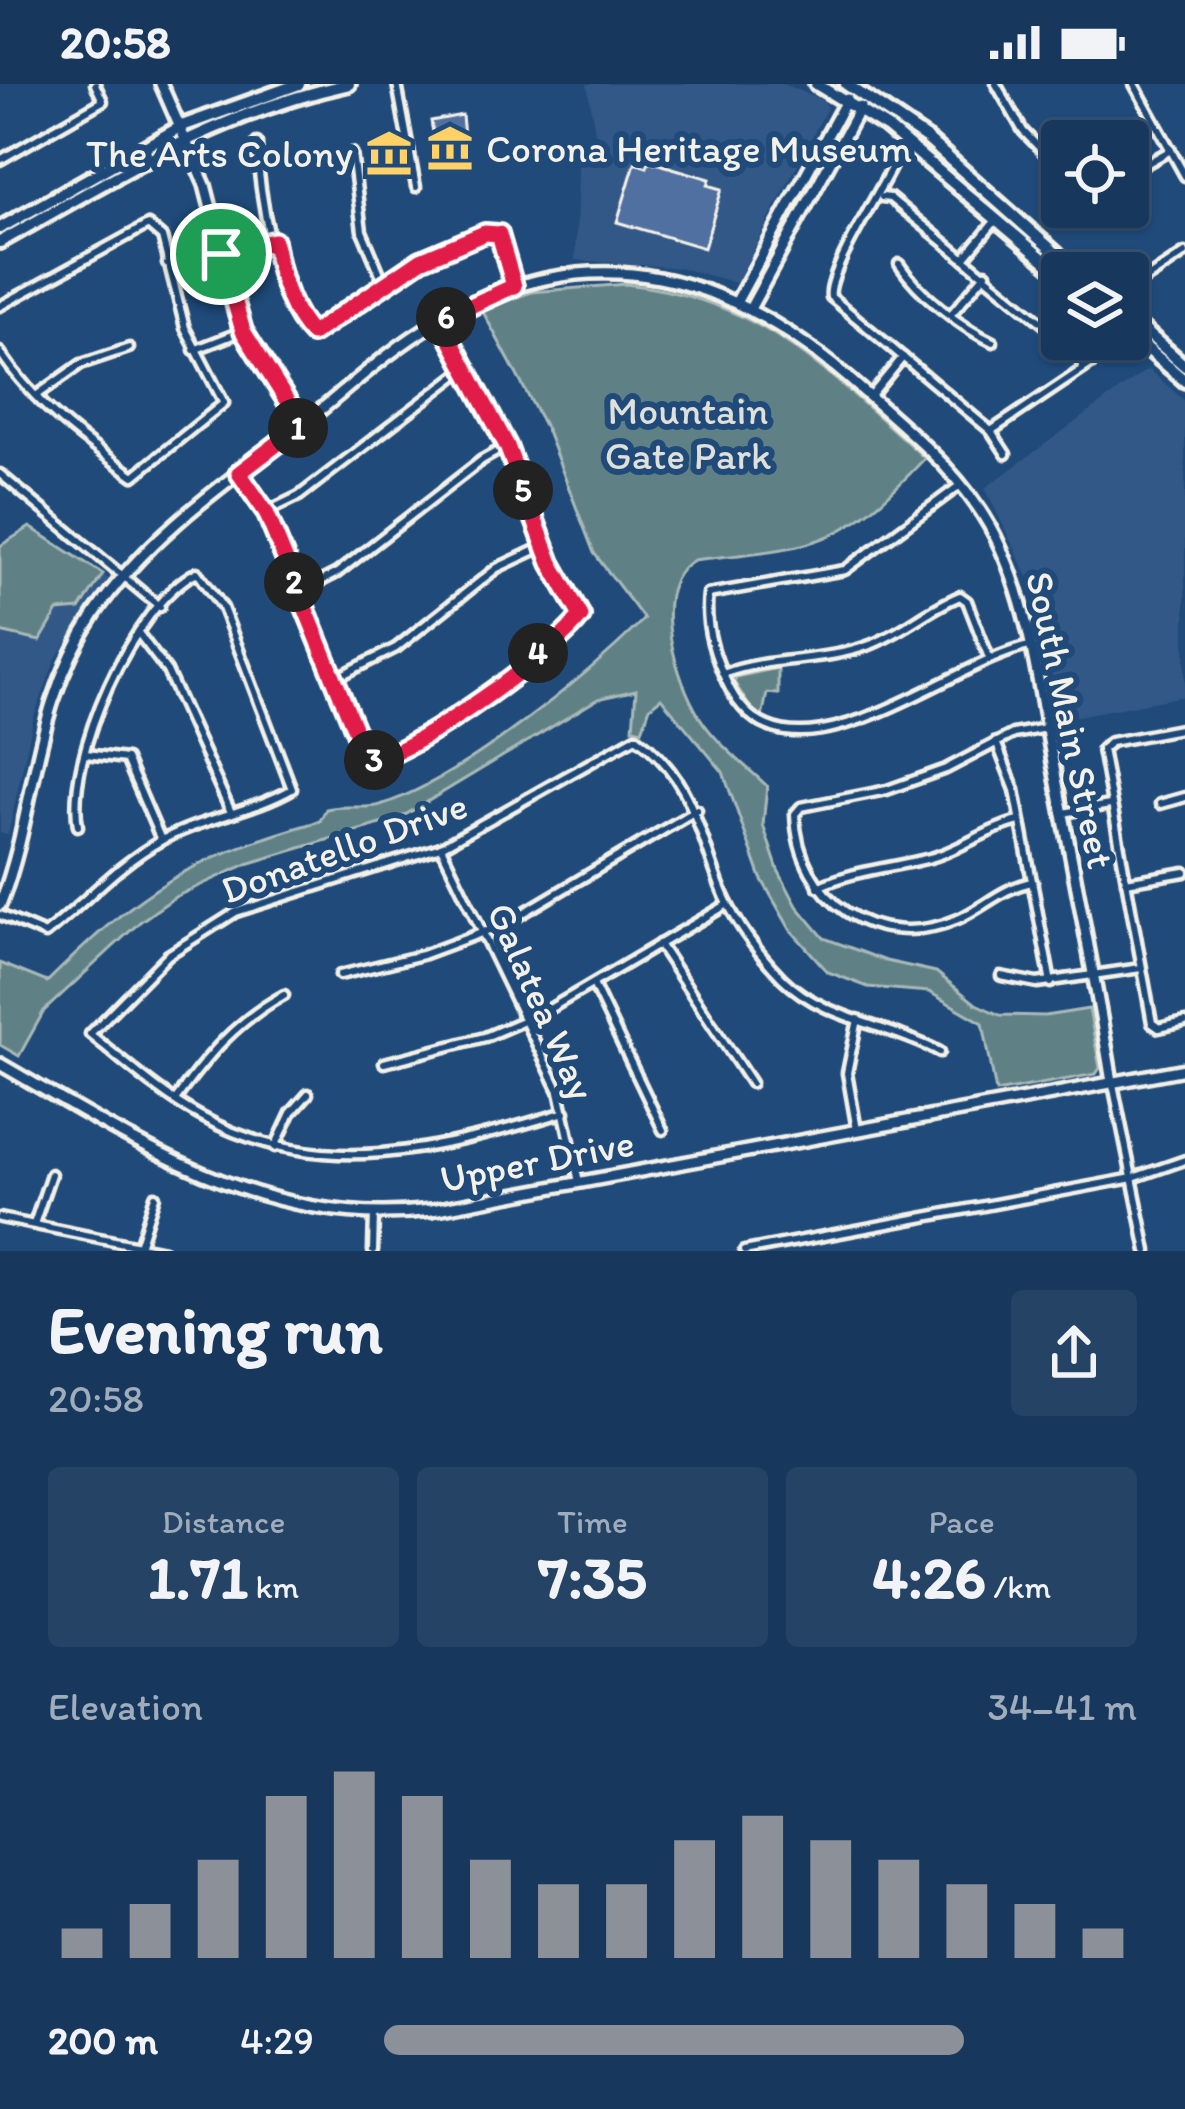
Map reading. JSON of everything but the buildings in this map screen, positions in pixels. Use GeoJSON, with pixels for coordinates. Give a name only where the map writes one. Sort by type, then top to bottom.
{"type":"FeatureCollection","features":[{"type":"Feature","properties":{"kind":"main road"},"geometry":{"type":"LineString","coordinates":[[161,84],[205,185],[243,331],[302,425]]}},
{"type":"Feature","properties":{"kind":"main road"},"geometry":{"type":"LineString","coordinates":[[0,228],[184,131],[299,84]]}},
{"type":"Feature","properties":{"kind":"main road"},"geometry":{"type":"LineString","coordinates":[[0,242],[184,131],[349,84]]}},
{"type":"Feature","properties":{"kind":"main road"},"geometry":{"type":"LineString","coordinates":[[816,84],[866,96],[927,140],[1046,252]]}},
{"type":"Feature","properties":{"kind":"main road"},"geometry":{"type":"LineString","coordinates":[[737,301],[850,89]]}},
{"type":"Feature","properties":{"kind":"main road"},"geometry":{"type":"LineString","coordinates":[[866,96],[997,219],[1007,219],[1045,252]]}},
{"type":"Feature","properties":{"kind":"main road"},"geometry":{"type":"LineString","coordinates":[[751,307],[866,96]]}},
{"type":"Feature","properties":{"kind":"main road"},"geometry":{"type":"LineString","coordinates":[[788,237],[796,211],[789,204]]}},
{"type":"Feature","properties":{"kind":"main road","name":"South Main Street"},"geometry":{"type":"LineString","coordinates":[[0,905],[55,688],[87,626],[123,575],[184,516],[440,320],[514,286],[577,275],[678,281],[751,307],[792,331],[962,483],[994,535],[1013,578],[1030,646],[1112,1082]]}},
{"type":"Feature","properties":{"kind":"main road"},"geometry":{"type":"LineString","coordinates":[[1149,334],[1185,366]]}},
{"type":"Feature","properties":{"kind":"main road"},"geometry":{"type":"LineString","coordinates":[[1149,350],[1185,381]]}},
{"type":"Feature","properties":{"kind":"main road","name":"Upper Drive"},"geometry":{"type":"LineString","coordinates":[[0,1064],[140,1144],[232,1189],[285,1204],[374,1213],[432,1210],[1185,1069]]}},
{"type":"Feature","properties":{"kind":"street"},"geometry":{"type":"LineString","coordinates":[[0,160],[103,100],[94,84]]}},
{"type":"Feature","properties":{"kind":"street"},"geometry":{"type":"LineString","coordinates":[[397,84],[416,187]]}},
{"type":"Feature","properties":{"kind":"street"},"geometry":{"type":"LineString","coordinates":[[995,84],[1023,131],[1041,149]]}},
{"type":"Feature","properties":{"kind":"street"},"geometry":{"type":"LineString","coordinates":[[1134,84],[1185,176]]}},
{"type":"Feature","properties":{"kind":"street"},"geometry":{"type":"LineString","coordinates":[[257,143],[258,172],[286,287],[312,334],[421,260],[485,233],[499,234],[514,286]]}},
{"type":"Feature","properties":{"kind":"street"},"geometry":{"type":"LineString","coordinates":[[1149,162],[1171,150]]}},
{"type":"Feature","properties":{"kind":"street"},"geometry":{"type":"LineString","coordinates":[[352,153],[362,231],[384,283]]}},
{"type":"Feature","properties":{"kind":"street"},"geometry":{"type":"LineString","coordinates":[[893,164],[882,197],[830,279],[828,290],[836,302],[991,431],[1006,454]]}},
{"type":"Feature","properties":{"kind":"street"},"geometry":{"type":"LineString","coordinates":[[882,197],[890,197],[966,256],[1041,321]]}},
{"type":"Feature","properties":{"kind":"street"},"geometry":{"type":"LineString","coordinates":[[966,256],[997,219]]}},
{"type":"Feature","properties":{"kind":"street"},"geometry":{"type":"LineString","coordinates":[[0,306],[148,225],[157,229],[194,350],[224,404],[134,476],[78,437],[0,352]]}},
{"type":"Feature","properties":{"kind":"street"},"geometry":{"type":"LineString","coordinates":[[167,264],[274,241]]}},
{"type":"Feature","properties":{"kind":"street"},"geometry":{"type":"LineString","coordinates":[[1149,277],[1185,254]]}},
{"type":"Feature","properties":{"kind":"street"},"geometry":{"type":"LineString","coordinates":[[899,264],[910,281],[993,342]]}},
{"type":"Feature","properties":{"kind":"street"},"geometry":{"type":"LineString","coordinates":[[952,313],[986,273]]}},
{"type":"Feature","properties":{"kind":"street"},"geometry":{"type":"LineString","coordinates":[[239,473],[266,512],[364,752],[373,760],[416,744],[450,722],[581,616],[544,546],[507,446],[440,320]]}},
{"type":"Feature","properties":{"kind":"street"},"geometry":{"type":"LineString","coordinates":[[194,350],[243,331]]}},
{"type":"Feature","properties":{"kind":"street"},"geometry":{"type":"LineString","coordinates":[[36,396],[81,364],[129,348]]}},
{"type":"Feature","properties":{"kind":"street"},"geometry":{"type":"LineString","coordinates":[[871,397],[903,357]]}},
{"type":"Feature","properties":{"kind":"street"},"geometry":{"type":"LineString","coordinates":[[1080,360],[1082,366]]}},
{"type":"Feature","properties":{"kind":"street"},"geometry":{"type":"LineString","coordinates":[[991,431],[1093,360]]}},
{"type":"Feature","properties":{"kind":"street"},"geometry":{"type":"LineString","coordinates":[[266,512],[299,496],[466,368]]}},
{"type":"Feature","properties":{"kind":"street"},"geometry":{"type":"LineString","coordinates":[[298,593],[337,573],[482,460],[507,446]]}},
{"type":"Feature","properties":{"kind":"street"},"geometry":{"type":"LineString","coordinates":[[2,479],[160,607]]}},
{"type":"Feature","properties":{"kind":"street"},"geometry":{"type":"LineString","coordinates":[[962,483],[845,570],[708,594],[709,631],[723,674],[736,702],[755,722],[788,732],[874,716],[915,700],[989,658],[1030,646]]}},
{"type":"Feature","properties":{"kind":"street"},"geometry":{"type":"LineString","coordinates":[[334,680],[396,648],[497,568],[544,546]]}},
{"type":"Feature","properties":{"kind":"street"},"geometry":{"type":"LineString","coordinates":[[0,915],[45,934],[108,877],[161,841],[292,789],[223,608],[197,572],[139,634],[105,694],[74,807],[78,826]]}},
{"type":"Feature","properties":{"kind":"street"},"geometry":{"type":"LineString","coordinates":[[723,674],[869,646],[960,596],[967,601],[989,658]]}},
{"type":"Feature","properties":{"kind":"street"},"geometry":{"type":"LineString","coordinates":[[139,634],[167,671],[230,810]]}},
{"type":"Feature","properties":{"kind":"street"},"geometry":{"type":"LineString","coordinates":[[1033,882],[1013,885],[955,920],[881,930],[845,914],[818,887],[798,849],[796,809],[919,780],[996,742],[1046,728]]}},
{"type":"Feature","properties":{"kind":"street"},"geometry":{"type":"LineString","coordinates":[[1185,728],[1105,744],[1110,806],[1155,1027],[1185,1022]]}},
{"type":"Feature","properties":{"kind":"street","name":"Donatello Drive"},"geometry":{"type":"LineString","coordinates":[[176,1100],[90,1034],[168,956],[236,912],[441,847],[636,736],[683,787],[697,810]]}},
{"type":"Feature","properties":{"kind":"street"},"geometry":{"type":"LineString","coordinates":[[996,742],[1015,790],[1051,983]]}},
{"type":"Feature","properties":{"kind":"street"},"geometry":{"type":"LineString","coordinates":[[86,754],[126,759],[161,841]]}},
{"type":"Feature","properties":{"kind":"street"},"geometry":{"type":"LineString","coordinates":[[1160,804],[1185,797]]}},
{"type":"Feature","properties":{"kind":"street"},"geometry":{"type":"LineString","coordinates":[[1063,813],[1110,806]]}},
{"type":"Feature","properties":{"kind":"street"},"geometry":{"type":"LineString","coordinates":[[340,975],[484,934],[697,810],[728,904],[784,980],[828,1010],[909,1035],[940,1052]]}},
{"type":"Feature","properties":{"kind":"street"},"geometry":{"type":"LineString","coordinates":[[818,887],[841,876],[932,858],[988,830],[1020,821]]}},
{"type":"Feature","properties":{"kind":"street","name":"Galatea Way"},"geometry":{"type":"LineString","coordinates":[[441,847],[565,1112],[580,1182]]}},
{"type":"Feature","properties":{"kind":"street"},"geometry":{"type":"LineString","coordinates":[[1126,883],[1185,872]]}},
{"type":"Feature","properties":{"kind":"street"},"geometry":{"type":"LineString","coordinates":[[384,1063],[524,1022],[728,904]]}},
{"type":"Feature","properties":{"kind":"street"},"geometry":{"type":"LineString","coordinates":[[659,944],[751,1084]]}},
{"type":"Feature","properties":{"kind":"street"},"geometry":{"type":"LineString","coordinates":[[1001,976],[1051,983],[1141,968]]}},
{"type":"Feature","properties":{"kind":"street"},"geometry":{"type":"LineString","coordinates":[[593,984],[663,1130]]}},
{"type":"Feature","properties":{"kind":"street"},"geometry":{"type":"LineString","coordinates":[[284,995],[253,1012],[223,1038],[176,1100],[200,1116],[275,1147],[374,1156],[435,1149],[565,1112]]}},
{"type":"Feature","properties":{"kind":"street"},"geometry":{"type":"LineString","coordinates":[[857,1130],[847,1073],[858,1019]]}},
{"type":"Feature","properties":{"kind":"street","name":"South Main Street"},"geometry":{"type":"LineString","coordinates":[[1112,1082],[1147,1251]]}},
{"type":"Feature","properties":{"kind":"street"},"geometry":{"type":"LineString","coordinates":[[275,1147],[291,1113],[308,1094]]}},
{"type":"Feature","properties":{"kind":"street"},"geometry":{"type":"LineString","coordinates":[[744,1251],[1133,1178],[1185,1160]]}},
{"type":"Feature","properties":{"kind":"street"},"geometry":{"type":"LineString","coordinates":[[34,1224],[51,1174]]}},
{"type":"Feature","properties":{"kind":"street"},"geometry":{"type":"LineString","coordinates":[[139,1246],[155,1196]]}},
{"type":"Feature","properties":{"kind":"street"},"geometry":{"type":"LineString","coordinates":[[373,1251],[374,1213]]}},
{"type":"Feature","properties":{"kind":"street"},"geometry":{"type":"LineString","coordinates":[[0,1219],[164,1251]]}},
{"type":"Feature","properties":{"kind":"shaded area"},"geometry":{"type":"Polygon","coordinates":[[[587,84],[784,84],[824,101],[827,108],[736,283],[681,268],[575,260],[579,145],[596,138],[587,84]]]}},
{"type":"Feature","properties":{"kind":"shaded area"},"geometry":{"type":"Polygon","coordinates":[[[1148,369],[1185,401],[1185,696],[1061,719],[1034,589],[985,488],[1148,369]]]}},
{"type":"Feature","properties":{"kind":"shaded area"},"geometry":{"type":"Polygon","coordinates":[[[30,527],[109,579],[55,660],[33,720],[8,835],[0,833],[0,546],[30,527]]]}},
{"type":"Feature","properties":{"kind":"green space","name":"Mountain Gate Park"},"geometry":{"type":"Polygon","coordinates":[[[626,284],[674,292],[755,323],[823,369],[925,458],[895,489],[846,527],[797,546],[694,560],[680,572],[672,589],[669,630],[687,692],[709,730],[767,786],[763,825],[797,906],[824,938],[886,961],[936,972],[976,1004],[1000,1015],[1045,1016],[1089,1009],[1100,1068],[1096,1074],[996,1092],[983,1023],[929,992],[868,987],[828,972],[790,929],[761,878],[723,772],[661,698],[650,707],[642,730],[633,728],[636,690],[598,699],[400,818],[247,864],[175,897],[141,921],[44,1011],[19,1056],[0,1045],[0,963],[47,982],[141,899],[202,863],[320,821],[326,809],[374,806],[411,793],[520,725],[644,619],[594,553],[546,429],[482,310],[531,292],[626,284]]]}},
{"type":"Feature","properties":{"kind":"green space"},"geometry":{"type":"Polygon","coordinates":[[[30,527],[103,574],[80,609],[58,611],[40,641],[0,632],[0,546],[30,527]]]}},
{"type":"Feature","properties":{"kind":"green space"},"geometry":{"type":"Polygon","coordinates":[[[778,668],[778,694],[767,693],[762,718],[734,682],[736,677],[778,668]]]}},
{"type":"Feature","properties":{"kind":"place","name":"Corona Heritage Museum"},"geometry":{"type":"Point","coordinates":[450,148]}},
{"type":"Feature","properties":{"kind":"place","name":"The Arts Colony"},"geometry":{"type":"Point","coordinates":[389,153]}},
{"type":"Feature","properties":{"kind":"route"},"geometry":{"type":"LineString","coordinates":[[485,233],[499,234],[505,246],[514,286],[440,320],[507,446],[551,563],[581,616],[450,722],[380,759],[368,758],[364,752],[266,512],[239,473],[302,425],[243,331],[221,254],[274,241],[286,287],[312,334],[421,260],[485,233]]}}]}
